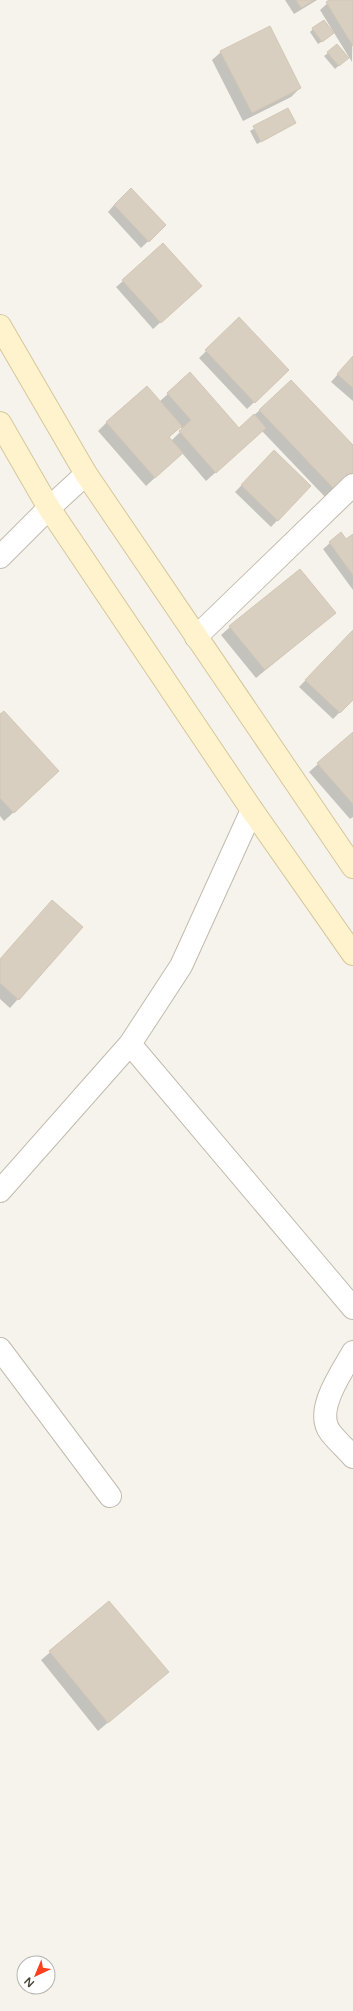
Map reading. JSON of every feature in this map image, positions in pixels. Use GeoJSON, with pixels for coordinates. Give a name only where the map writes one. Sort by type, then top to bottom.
{"type":"FeatureCollection","features":[{"type":"Feature","properties":{"kind":"main road"},"geometry":{"type":"LineString","coordinates":[[0,326],[86,474],[353,867]]}},
{"type":"Feature","properties":{"kind":"main road"},"geometry":{"type":"LineString","coordinates":[[0,423],[49,508],[252,810],[353,954]]}},
{"type":"Feature","properties":{"kind":"street"},"geometry":{"type":"LineString","coordinates":[[0,557],[49,508],[86,474]]}},
{"type":"Feature","properties":{"kind":"street"},"geometry":{"type":"LineString","coordinates":[[196,637],[353,485]]}},
{"type":"Feature","properties":{"kind":"street"},"geometry":{"type":"LineString","coordinates":[[0,1191],[130,1044],[181,966],[252,810]]}},
{"type":"Feature","properties":{"kind":"street"},"geometry":{"type":"LineString","coordinates":[[130,1044],[353,1308]]}},
{"type":"Feature","properties":{"kind":"street"},"geometry":{"type":"LineString","coordinates":[[0,1349],[110,1496]]}},
{"type":"Feature","properties":{"kind":"street"},"geometry":{"type":"LineString","coordinates":[[353,1352],[325,1406],[324,1419],[329,1431],[353,1456]]}},
{"type":"Feature","properties":{"kind":"building"},"geometry":{"type":"Polygon","coordinates":[[[296,0],[314,0],[301,8],[296,0]]]}},
{"type":"Feature","properties":{"kind":"building"},"geometry":{"type":"Polygon","coordinates":[[[329,0],[353,0],[353,46],[326,2],[329,0]]]}},
{"type":"Feature","properties":{"kind":"building"},"geometry":{"type":"Polygon","coordinates":[[[324,20],[334,33],[322,42],[312,28],[324,20]]]}},
{"type":"Feature","properties":{"kind":"building"},"geometry":{"type":"Polygon","coordinates":[[[270,26],[301,88],[252,113],[220,51],[270,26]]]}},
{"type":"Feature","properties":{"kind":"building"},"geometry":{"type":"Polygon","coordinates":[[[337,44],[349,58],[339,66],[327,52],[337,44]]]}},
{"type":"Feature","properties":{"kind":"building"},"geometry":{"type":"Polygon","coordinates":[[[288,108],[296,123],[261,142],[253,126],[288,108]]]}},
{"type":"Feature","properties":{"kind":"building"},"geometry":{"type":"Polygon","coordinates":[[[131,188],[166,225],[149,242],[114,205],[131,188]]]}},
{"type":"Feature","properties":{"kind":"building"},"geometry":{"type":"Polygon","coordinates":[[[163,243],[202,286],[161,323],[122,280],[163,243]]]}},
{"type":"Feature","properties":{"kind":"building"},"geometry":{"type":"Polygon","coordinates":[[[239,317],[289,370],[255,403],[205,350],[239,317]]]}},
{"type":"Feature","properties":{"kind":"building"},"geometry":{"type":"Polygon","coordinates":[[[353,356],[353,388],[337,374],[353,356]]]}},
{"type":"Feature","properties":{"kind":"building"},"geometry":{"type":"Polygon","coordinates":[[[190,372],[239,428],[254,414],[266,428],[216,473],[179,431],[191,420],[167,393],[190,372]]]}},
{"type":"Feature","properties":{"kind":"building"},"geometry":{"type":"Polygon","coordinates":[[[291,380],[353,445],[353,473],[335,490],[259,410],[291,380]]]}},
{"type":"Feature","properties":{"kind":"building"},"geometry":{"type":"Polygon","coordinates":[[[147,386],[182,426],[169,437],[183,453],[155,478],[106,422],[147,386]]]}},
{"type":"Feature","properties":{"kind":"building"},"geometry":{"type":"Polygon","coordinates":[[[274,450],[311,486],[278,521],[241,485],[274,450]]]}},
{"type":"Feature","properties":{"kind":"building"},"geometry":{"type":"Polygon","coordinates":[[[341,532],[346,539],[353,534],[353,575],[329,542],[341,532]]]}},
{"type":"Feature","properties":{"kind":"building"},"geometry":{"type":"Polygon","coordinates":[[[300,569],[336,613],[265,670],[229,626],[300,569]]]}},
{"type":"Feature","properties":{"kind":"building"},"geometry":{"type":"Polygon","coordinates":[[[353,630],[353,700],[340,713],[305,680],[353,630]]]}},
{"type":"Feature","properties":{"kind":"building"},"geometry":{"type":"Polygon","coordinates":[[[4,711],[59,771],[14,813],[0,798],[0,714],[4,711]]]}},
{"type":"Feature","properties":{"kind":"building"},"geometry":{"type":"Polygon","coordinates":[[[353,732],[353,804],[317,763],[353,732]]]}},
{"type":"Feature","properties":{"kind":"building"},"geometry":{"type":"Polygon","coordinates":[[[52,900],[83,927],[19,1000],[0,983],[0,959],[52,900]]]}},
{"type":"Feature","properties":{"kind":"building"},"geometry":{"type":"Polygon","coordinates":[[[109,1601],[169,1672],[108,1723],[49,1651],[109,1601]]]}}]}
